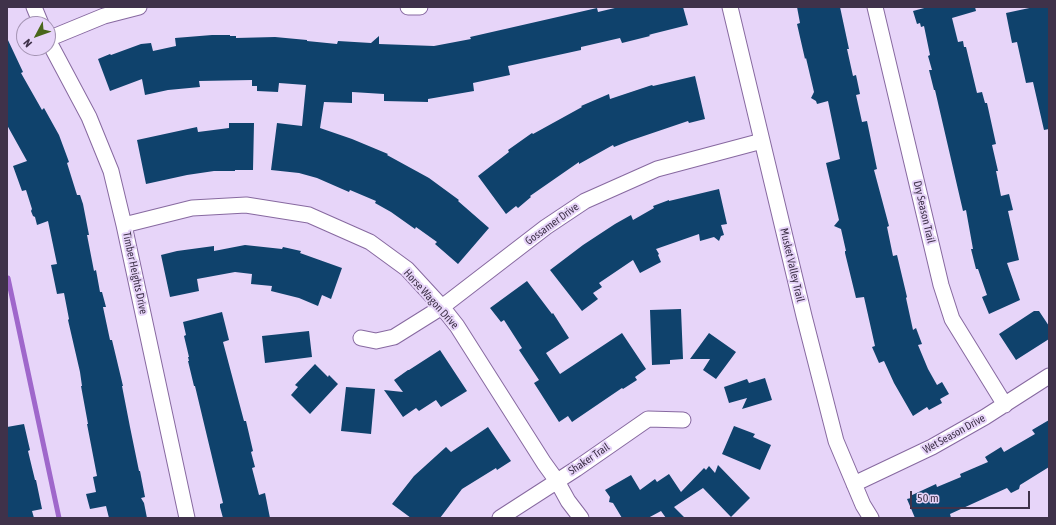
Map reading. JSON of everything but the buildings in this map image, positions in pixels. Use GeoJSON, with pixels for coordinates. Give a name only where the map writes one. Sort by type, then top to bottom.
{"type":"FeatureCollection","features":[{"type":"Feature","properties":{"kind":"street"},"geometry":{"type":"LineString","coordinates":[[56,36],[104,16],[139,7]]}},
{"type":"Feature","properties":{"kind":"street"},"geometry":{"type":"LineString","coordinates":[[408,7],[420,7]]}},
{"type":"Feature","properties":{"kind":"street","name":"Musket Valley Trail"},"geometry":{"type":"LineString","coordinates":[[730,7],[802,309],[836,441],[863,505],[871,518]]}},
{"type":"Feature","properties":{"kind":"street","name":"Dry Season Trail"},"geometry":{"type":"LineString","coordinates":[[875,7],[941,285],[952,319],[1005,404]]}},
{"type":"Feature","properties":{"kind":"street","name":"Timber Heights Drive"},"geometry":{"type":"LineString","coordinates":[[56,54],[89,117],[111,171],[187,518]]}},
{"type":"Feature","properties":{"kind":"street","name":"Gossamer Drive"},"geometry":{"type":"LineString","coordinates":[[361,338],[376,341],[394,337],[442,307],[546,227],[585,201],[657,169],[762,141]]}},
{"type":"Feature","properties":{"kind":"street","name":"Horse Wagon Drive"},"geometry":{"type":"LineString","coordinates":[[124,225],[192,208],[246,205],[309,215],[370,242],[407,269],[442,307],[457,326],[568,501],[581,518]]}},
{"type":"Feature","properties":{"kind":"street","name":"Wet Season Drive"},"geometry":{"type":"LineString","coordinates":[[854,484],[932,447],[985,417],[1049,376]]}},
{"type":"Feature","properties":{"kind":"street","name":"Shaker Trail"},"geometry":{"type":"LineString","coordinates":[[500,518],[534,497],[648,419],[683,420]]}},
{"type":"Feature","properties":{"kind":"waterway"},"geometry":{"type":"LineString","coordinates":[[8,278],[59,518]]}}]}
